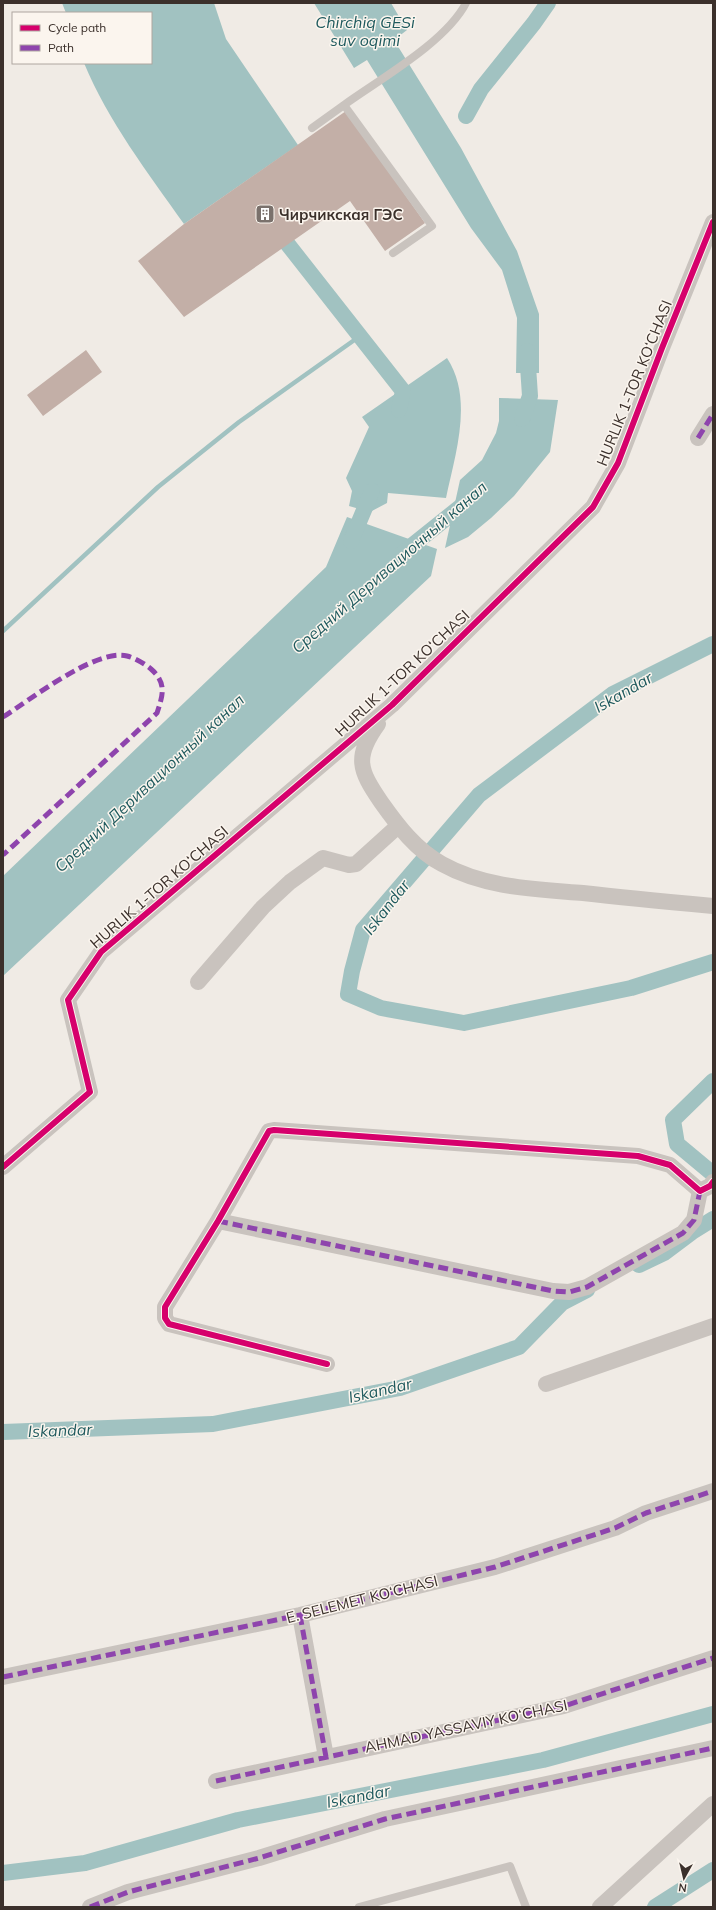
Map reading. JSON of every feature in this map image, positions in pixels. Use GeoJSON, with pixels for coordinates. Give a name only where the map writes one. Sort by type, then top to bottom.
{"type":"FeatureCollection","features":[{"type":"Feature","properties":{"kind":"street","name":"HURLIK 1-TOR KO‘CHASI"},"geometry":{"type":"LineString","coordinates":[[3,1168],[90,1092],[68,1000],[101,952],[392,705],[593,507],[618,464],[713,222]]}},
{"type":"Feature","properties":{"kind":"street"},"geometry":{"type":"LineString","coordinates":[[698,438],[713,414]]}},
{"type":"Feature","properties":{"kind":"street","name":"HURLIK 1-TOR KO‘CHASI"},"geometry":{"type":"LineString","coordinates":[[392,705],[366,740],[361,763],[372,789],[398,826],[416,844],[441,863],[473,878],[518,887],[713,906]]}},
{"type":"Feature","properties":{"kind":"street"},"geometry":{"type":"LineString","coordinates":[[198,982],[263,907],[290,882],[323,858],[349,865],[356,864],[398,826]]}},
{"type":"Feature","properties":{"kind":"street"},"geometry":{"type":"LineString","coordinates":[[218,1221],[553,1291],[569,1292],[587,1287],[683,1233],[694,1220],[708,1186],[670,1165],[638,1156],[274,1130],[266,1133],[218,1221],[165,1307],[165,1318],[170,1324],[327,1364]]}},
{"type":"Feature","properties":{"kind":"street"},"geometry":{"type":"LineString","coordinates":[[546,1384],[713,1326]]}},
{"type":"Feature","properties":{"kind":"street","name":"E. SELEMET KO‘CHASI"},"geometry":{"type":"LineString","coordinates":[[3,1677],[300,1615],[495,1567],[615,1528],[646,1513],[713,1491]]}},
{"type":"Feature","properties":{"kind":"street"},"geometry":{"type":"LineString","coordinates":[[300,1615],[326,1757]]}},
{"type":"Feature","properties":{"kind":"street","name":"AHMAD YASSAVIY KO‘CHASI"},"geometry":{"type":"LineString","coordinates":[[216,1781],[564,1706],[713,1658]]}},
{"type":"Feature","properties":{"kind":"street"},"geometry":{"type":"LineString","coordinates":[[90,1907],[128,1892],[259,1858],[385,1819],[713,1748]]}},
{"type":"Feature","properties":{"kind":"street"},"geometry":{"type":"LineString","coordinates":[[600,1907],[713,1804]]}},
{"type":"Feature","properties":{"kind":"lane"},"geometry":{"type":"LineString","coordinates":[[312,128],[421,51],[450,26],[466,3]]}},
{"type":"Feature","properties":{"kind":"lane"},"geometry":{"type":"LineString","coordinates":[[344,105],[432,226],[393,254]]}},
{"type":"Feature","properties":{"kind":"lane"},"geometry":{"type":"LineString","coordinates":[[359,1907],[510,1866],[526,1907]]}},
{"type":"Feature","properties":{"kind":"water"},"geometry":{"type":"Polygon","coordinates":[[[62,3],[214,3],[226,39],[298,145],[184,224],[117,126],[84,64],[152,64],[152,12],[66,12],[62,3]]]}},
{"type":"Feature","properties":{"kind":"water","name":"Chirchiq GESi suv oqimi"},"geometry":{"type":"Polygon","coordinates":[[[314,3],[391,3],[407,30],[394,40],[461,148],[517,251],[539,314],[539,373],[516,373],[517,318],[502,270],[471,228],[367,60],[354,68],[314,3]]]}},
{"type":"Feature","properties":{"kind":"water","name":"Средний Деривационный канал"},"geometry":{"type":"Polygon","coordinates":[[[447,358],[455,374],[460,391],[461,409],[457,446],[446,498],[388,493],[387,503],[370,512],[349,506],[352,491],[346,478],[369,427],[362,417],[447,358]]]}},
{"type":"Feature","properties":{"kind":"water"},"geometry":{"type":"Polygon","coordinates":[[[499,398],[558,400],[550,452],[514,496],[491,518],[468,537],[445,548],[460,480],[482,460],[496,433],[499,421],[499,398]]]}},
{"type":"Feature","properties":{"kind":"water","name":"Средний Деривационный канал"},"geometry":{"type":"Polygon","coordinates":[[[347,517],[437,549],[431,576],[3,976],[3,876],[326,567],[347,517]]]}},
{"type":"Feature","properties":{"kind":"building","name":"Чирчикская ГЭС"},"geometry":{"type":"Polygon","coordinates":[[[346,111],[425,223],[385,251],[350,201],[184,317],[138,261],[184,224],[346,111]]]}},
{"type":"Feature","properties":{"kind":"building"},"geometry":{"type":"Polygon","coordinates":[[[86,350],[102,372],[43,416],[27,395],[86,350]]]}},
{"type":"Feature","properties":{"kind":"waterway"},"geometry":{"type":"LineString","coordinates":[[466,116],[481,89],[534,23],[548,3]]}},
{"type":"Feature","properties":{"kind":"waterway"},"geometry":{"type":"LineString","coordinates":[[275,228],[403,391],[399,410]]}},
{"type":"Feature","properties":{"kind":"waterway"},"geometry":{"type":"LineString","coordinates":[[3,631],[158,487],[239,422],[360,336]]}},
{"type":"Feature","properties":{"kind":"waterway","name":"Средний Деривационный канал"},"geometry":{"type":"LineString","coordinates":[[522,419],[530,396],[527,351]]}},
{"type":"Feature","properties":{"kind":"waterway"},"geometry":{"type":"LineString","coordinates":[[351,541],[372,491]]}},
{"type":"Feature","properties":{"kind":"waterway","name":"Средний Деривационный канал"},"geometry":{"type":"LineString","coordinates":[[399,556],[469,500]]}},
{"type":"Feature","properties":{"kind":"waterway","name":"Iskandar"},"geometry":{"type":"LineString","coordinates":[[713,644],[613,694],[479,795],[363,930],[352,971],[348,994],[381,1008],[464,1023],[631,988],[713,962]]}},
{"type":"Feature","properties":{"kind":"waterway","name":"Iskandar"},"geometry":{"type":"LineString","coordinates":[[713,1081],[673,1120],[677,1144],[713,1174]]}},
{"type":"Feature","properties":{"kind":"waterway","name":"Iskandar"},"geometry":{"type":"LineString","coordinates":[[639,1265],[664,1253],[692,1232],[713,1219]]}},
{"type":"Feature","properties":{"kind":"waterway","name":"Iskandar"},"geometry":{"type":"LineString","coordinates":[[3,1432],[213,1424],[400,1388],[519,1347],[562,1303],[587,1290]]}},
{"type":"Feature","properties":{"kind":"waterway","name":"Iskandar"},"geometry":{"type":"LineString","coordinates":[[3,1873],[85,1863],[238,1820],[543,1760],[713,1714]]}},
{"type":"Feature","properties":{"kind":"waterway","name":"Iskandar"},"geometry":{"type":"LineString","coordinates":[[655,1907],[713,1870]]}},
{"type":"Feature","properties":{"kind":"marked path"},"geometry":{"type":"LineString","coordinates":[[698,438],[713,414]]}},
{"type":"Feature","properties":{"kind":"marked path"},"geometry":{"type":"LineString","coordinates":[[3,717],[46,688],[81,667],[98,660],[114,656],[127,656],[143,663],[156,674],[162,684],[162,695],[157,713],[3,855]]}},
{"type":"Feature","properties":{"kind":"marked path"},"geometry":{"type":"LineString","coordinates":[[218,1221],[553,1291],[569,1292],[587,1287],[683,1233],[694,1220],[700,1191]]}},
{"type":"Feature","properties":{"kind":"marked path"},"geometry":{"type":"LineString","coordinates":[[3,1677],[300,1615],[495,1567],[615,1528],[646,1513],[713,1491]]}},
{"type":"Feature","properties":{"kind":"marked path"},"geometry":{"type":"LineString","coordinates":[[300,1615],[326,1757]]}},
{"type":"Feature","properties":{"kind":"marked path"},"geometry":{"type":"LineString","coordinates":[[216,1781],[564,1706],[713,1658]]}},
{"type":"Feature","properties":{"kind":"marked path"},"geometry":{"type":"LineString","coordinates":[[90,1907],[128,1892],[259,1858],[385,1819],[713,1748]]}},
{"type":"Feature","properties":{"kind":"cycle path"},"geometry":{"type":"LineString","coordinates":[[3,1167],[90,1092],[68,1000],[101,952],[392,705],[593,507],[618,463],[662,348],[713,222]]}},
{"type":"Feature","properties":{"kind":"cycle path"},"geometry":{"type":"LineString","coordinates":[[327,1364],[169,1324],[165,1318],[165,1307],[218,1221],[269,1131],[274,1130],[638,1156],[670,1165],[700,1191],[710,1186],[713,1182]]}},
{"type":"Feature","properties":{"kind":"place","name":"Чирчикская ГЭС"},"geometry":{"type":"Point","coordinates":[265,214]}}]}
